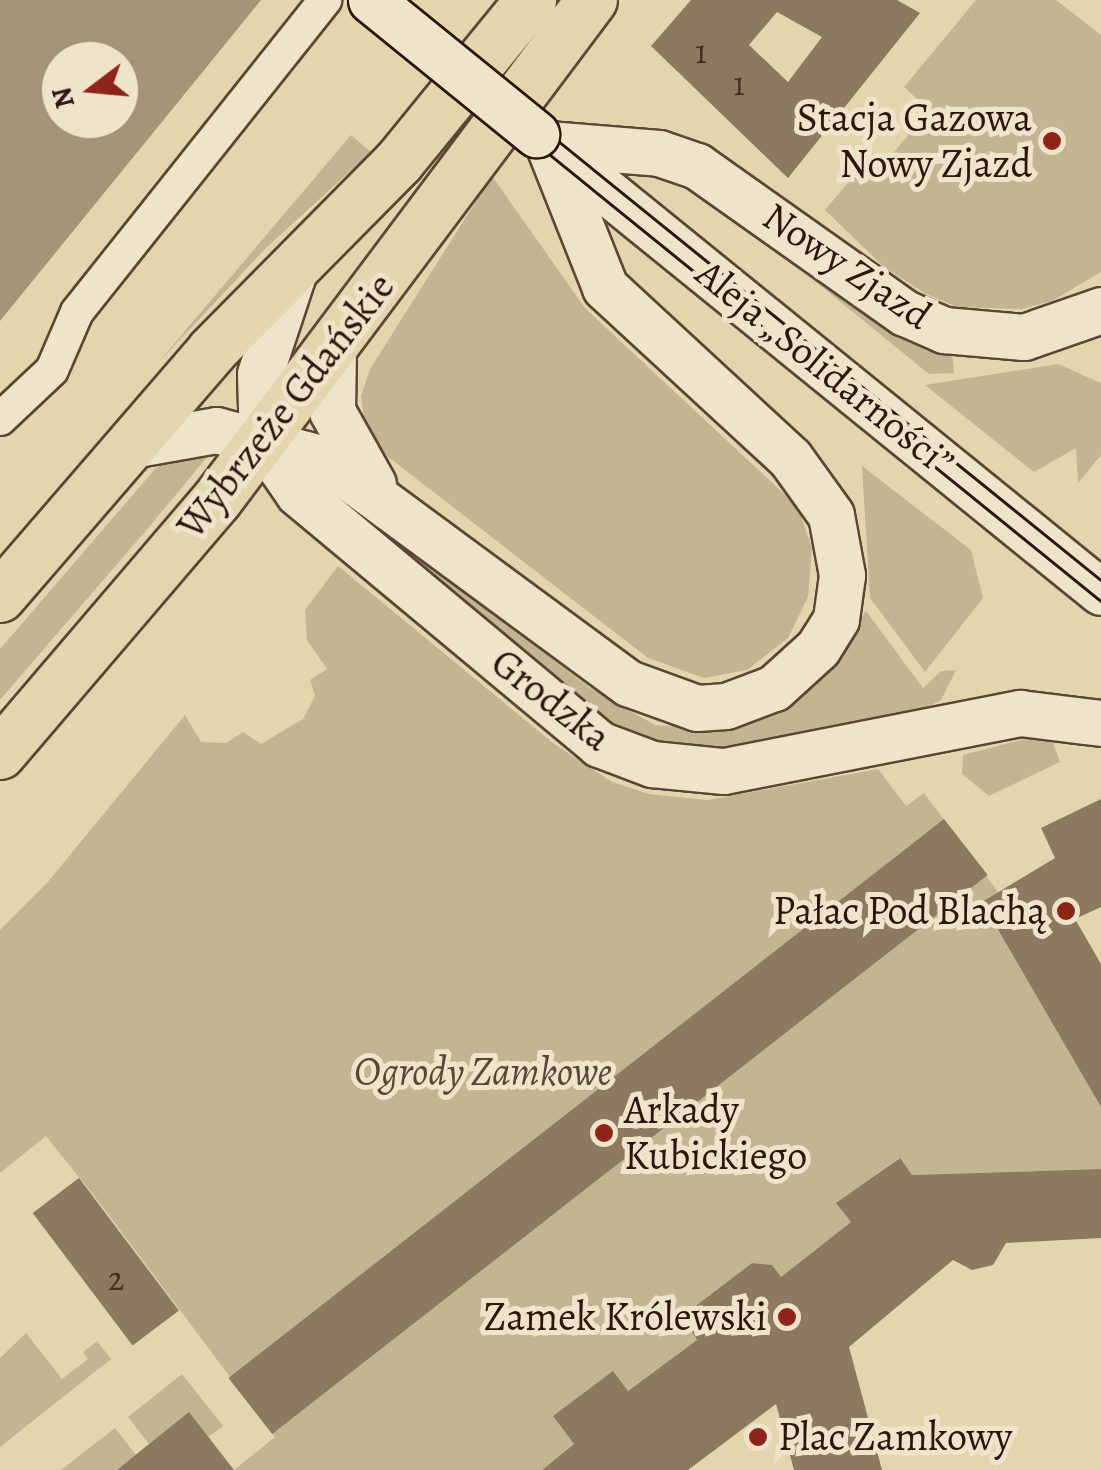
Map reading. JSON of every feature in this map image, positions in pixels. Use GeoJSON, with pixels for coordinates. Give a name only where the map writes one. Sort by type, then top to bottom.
{"type":"FeatureCollection","features":[{"type":"Feature","properties":{"kind":"main road","name":"Aleja „Solidarności”"},"geometry":{"type":"LineString","coordinates":[[371,0],[1101,592]]}},
{"type":"Feature","properties":{"kind":"main road","name":"Wybrzeże Gdańskie"},"geometry":{"type":"LineString","coordinates":[[0,597],[298,260],[399,162],[530,0]]}},
{"type":"Feature","properties":{"kind":"main road","name":"Wybrzeże Gdańskie"},"geometry":{"type":"LineString","coordinates":[[0,754],[262,442],[592,0]]}},
{"type":"Feature","properties":{"kind":"main road","name":"Nowy Zjazd"},"geometry":{"type":"LineString","coordinates":[[542,139],[659,153],[696,166],[928,325],[980,338],[1024,337],[1101,310]]}},
{"type":"Feature","properties":{"kind":"main road"},"geometry":{"type":"LineString","coordinates":[[131,445],[216,430],[324,459],[628,682],[677,705],[726,706],[774,688],[818,648],[836,619],[840,550],[814,482],[605,287],[542,139]]}},
{"type":"Feature","properties":{"kind":"main road"},"geometry":{"type":"LineString","coordinates":[[262,442],[260,374],[298,260]]}},
{"type":"Feature","properties":{"kind":"main road"},"geometry":{"type":"LineString","coordinates":[[333,349],[336,425],[386,502]]}},
{"type":"Feature","properties":{"kind":"main road","name":"Grodzka"},"geometry":{"type":"LineString","coordinates":[[262,442],[298,493],[336,527],[599,744],[621,754],[686,770],[724,771],[1020,713],[1101,723]]}},
{"type":"Feature","properties":{"kind":"street"},"geometry":{"type":"LineString","coordinates":[[0,419],[52,370],[66,326],[325,0]]}},
{"type":"Feature","properties":{"kind":"green space"},"geometry":{"type":"Polygon","coordinates":[[[976,0],[1056,0],[1101,35],[1101,272],[1052,301],[1022,309],[957,307],[924,293],[883,266],[825,210],[873,153],[885,163],[929,110],[904,87],[976,0]]]}},
{"type":"Feature","properties":{"kind":"green space"},"geometry":{"type":"Polygon","coordinates":[[[351,135],[371,152],[266,248],[157,364],[351,135]]]}},
{"type":"Feature","properties":{"kind":"green space"},"geometry":{"type":"Polygon","coordinates":[[[492,176],[585,308],[798,507],[812,548],[808,597],[788,638],[747,670],[704,678],[648,658],[387,456],[365,426],[361,396],[370,369],[492,176]]]}},
{"type":"Feature","properties":{"kind":"green space"},"geometry":{"type":"Polygon","coordinates":[[[741,221],[952,353],[954,373],[929,374],[741,221]]]}},
{"type":"Feature","properties":{"kind":"green space"},"geometry":{"type":"Polygon","coordinates":[[[1058,364],[1101,383],[1101,455],[1078,483],[1076,448],[1034,472],[925,385],[1058,364]]]}},
{"type":"Feature","properties":{"kind":"green space"},"geometry":{"type":"Polygon","coordinates":[[[217,445],[0,700],[0,649],[155,469],[171,457],[217,445]]]}},
{"type":"Feature","properties":{"kind":"green space"},"geometry":{"type":"Polygon","coordinates":[[[862,466],[971,550],[983,598],[925,672],[870,598],[862,466]]]}},
{"type":"Feature","properties":{"kind":"green space"},"geometry":{"type":"Polygon","coordinates":[[[327,486],[590,688],[655,725],[699,728],[818,676],[866,611],[923,688],[941,671],[956,670],[941,700],[915,714],[719,755],[627,739],[327,486]]]}},
{"type":"Feature","properties":{"kind":"green space","name":"Ogrody Zamkowe"},"geometry":{"type":"Polygon","coordinates":[[[338,566],[553,743],[612,782],[649,794],[708,800],[878,769],[906,806],[924,793],[998,892],[983,902],[1101,1107],[1101,1169],[912,1175],[899,1158],[837,1203],[851,1222],[781,1277],[771,1265],[752,1263],[693,1308],[689,1327],[697,1340],[628,1391],[613,1372],[554,1417],[574,1444],[542,1470],[234,1470],[275,1437],[102,1206],[46,1136],[0,1173],[0,930],[47,883],[185,715],[201,742],[226,743],[243,732],[261,744],[303,719],[315,696],[310,680],[327,669],[307,640],[305,610],[338,566]]]}},
{"type":"Feature","properties":{"kind":"green space"},"geometry":{"type":"Polygon","coordinates":[[[1033,737],[1051,738],[1060,762],[989,796],[962,774],[963,755],[1033,737]]]}},
{"type":"Feature","properties":{"kind":"green space"},"geometry":{"type":"Polygon","coordinates":[[[26,1333],[62,1379],[88,1359],[83,1352],[97,1341],[111,1359],[0,1447],[0,1358],[26,1333]]]}},
{"type":"Feature","properties":{"kind":"green space"},"geometry":{"type":"Polygon","coordinates":[[[182,1374],[223,1426],[208,1437],[189,1413],[149,1444],[128,1417],[182,1374]]]}},
{"type":"Feature","properties":{"kind":"green space"},"geometry":{"type":"Polygon","coordinates":[[[115,1428],[136,1455],[117,1470],[61,1470],[115,1428]]]}},
{"type":"Feature","properties":{"kind":"shaded area"},"geometry":{"type":"Polygon","coordinates":[[[0,0],[261,0],[0,321],[0,0]]]}},
{"type":"Feature","properties":{"kind":"building"},"geometry":{"type":"Polygon","coordinates":[[[691,0],[897,0],[920,13],[788,178],[651,46],[691,0]],[[777,12],[749,45],[788,82],[822,37],[777,12]]]}},
{"type":"Feature","properties":{"kind":"building"},"geometry":{"type":"Polygon","coordinates":[[[1101,799],[1101,907],[1075,919],[1101,964],[1101,1107],[982,902],[1055,858],[1041,828],[1101,799]]]}},
{"type":"Feature","properties":{"kind":"building","name":"Arkady Kubickiego"},"geometry":{"type":"Polygon","coordinates":[[[944,819],[988,875],[272,1434],[228,1378],[944,819]]]}},
{"type":"Feature","properties":{"kind":"building","name":"Zamek Królewski"},"geometry":{"type":"Polygon","coordinates":[[[900,1158],[912,1175],[1101,1169],[1101,1238],[1006,1243],[993,1265],[972,1270],[953,1260],[849,1347],[882,1470],[794,1470],[776,1404],[688,1470],[542,1470],[574,1444],[553,1416],[613,1371],[628,1391],[697,1340],[689,1327],[693,1308],[752,1263],[772,1265],[781,1277],[851,1222],[836,1203],[900,1158]]]}},
{"type":"Feature","properties":{"kind":"building"},"geometry":{"type":"Polygon","coordinates":[[[79,1178],[179,1311],[133,1345],[33,1213],[79,1178]]]}},
{"type":"Feature","properties":{"kind":"building"},"geometry":{"type":"Polygon","coordinates":[[[189,1412],[234,1470],[117,1470],[149,1444],[189,1412]]]}},
{"type":"Feature","properties":{"kind":"tram line"},"geometry":{"type":"LineString","coordinates":[[359,0],[1101,601]]}},
{"type":"Feature","properties":{"kind":"tram line"},"geometry":{"type":"LineString","coordinates":[[384,0],[1101,580]]}},
{"type":"Feature","properties":{"kind":"place","name":"Stacja Gazowa Nowy Zjazd"},"geometry":{"type":"Point","coordinates":[1052,141]}},
{"type":"Feature","properties":{"kind":"place","name":"Pałac Pod Blachą"},"geometry":{"type":"Point","coordinates":[1066,911]}},
{"type":"Feature","properties":{"kind":"place","name":"Arkady Kubickiego"},"geometry":{"type":"Point","coordinates":[604,1133]}},
{"type":"Feature","properties":{"kind":"place","name":"Zamek Królewski"},"geometry":{"type":"Point","coordinates":[787,1317]}},
{"type":"Feature","properties":{"kind":"place","name":"Plac Zamkowy"},"geometry":{"type":"Point","coordinates":[758,1437]}}]}
